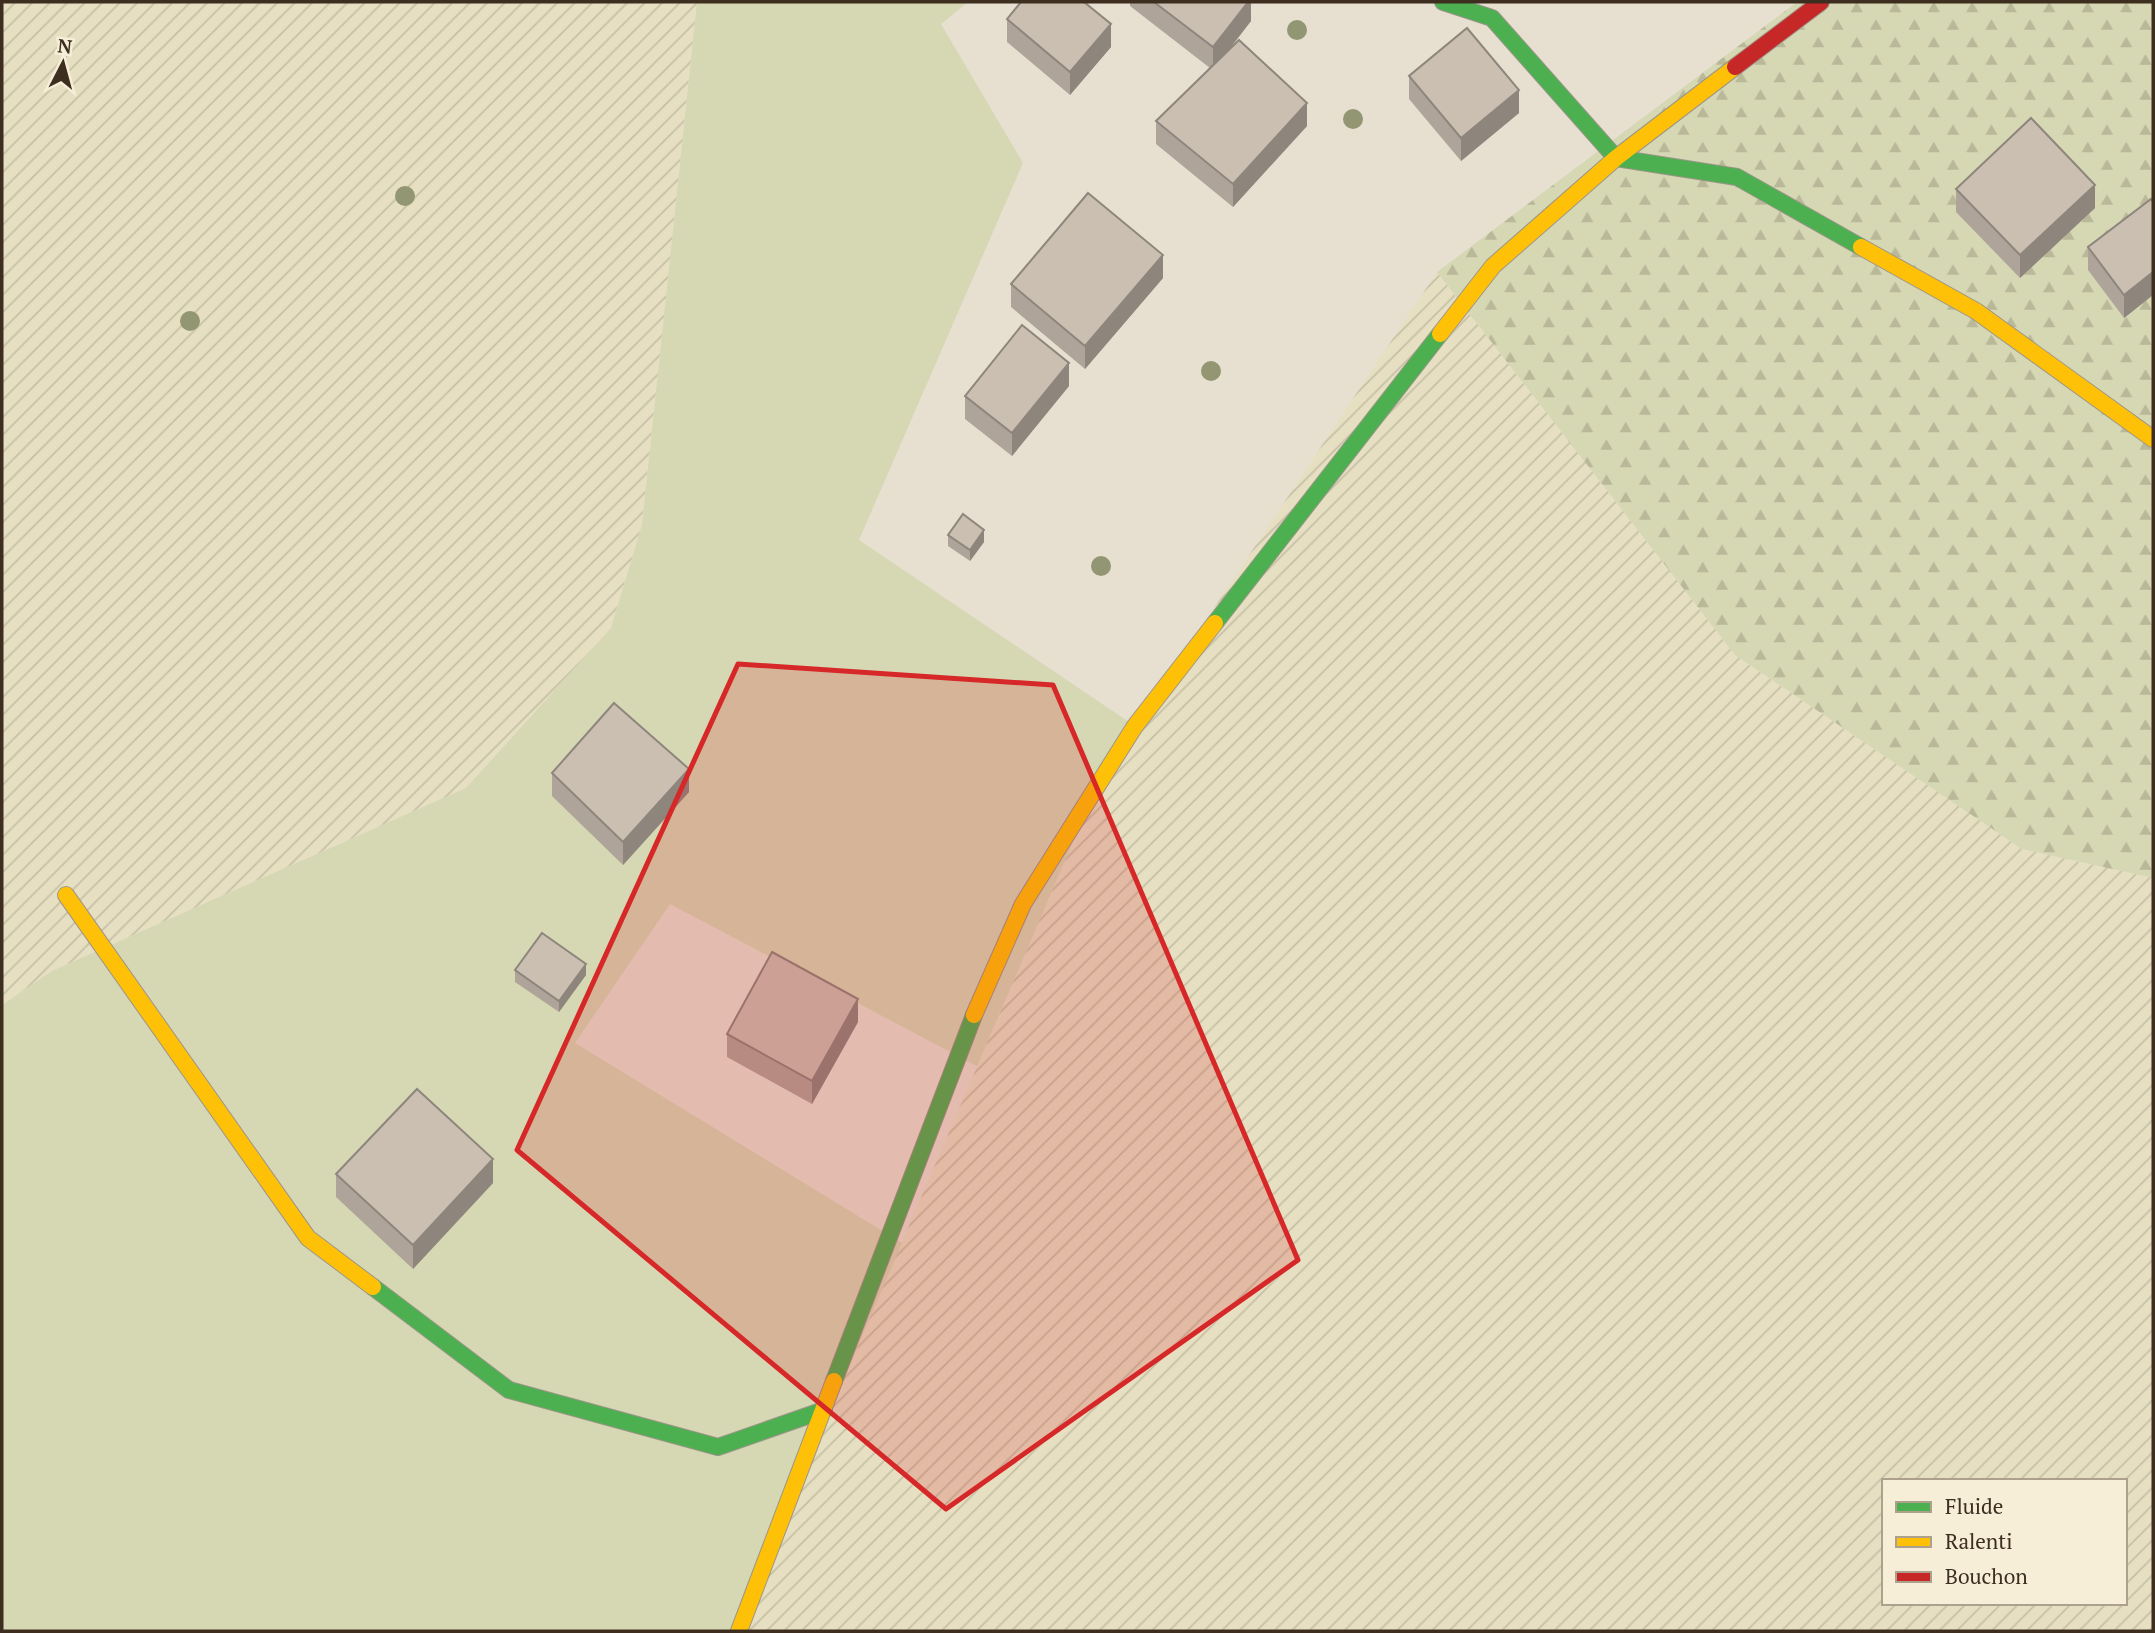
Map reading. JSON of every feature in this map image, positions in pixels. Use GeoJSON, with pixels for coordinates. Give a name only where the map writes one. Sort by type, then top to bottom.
{"type":"FeatureCollection","features":[{"type":"Feature","properties":{"kind":"street"},"geometry":{"type":"LineString","coordinates":[[1443,2],[1492,18],[1616,158],[1737,177],[1976,311],[2153,439]]}},
{"type":"Feature","properties":{"kind":"street"},"geometry":{"type":"LineString","coordinates":[[739,1631],[961,1045],[992,974],[1023,904],[1135,726],[1493,266],[1616,158],[1821,2]]}},
{"type":"Feature","properties":{"kind":"street"},"geometry":{"type":"LineString","coordinates":[[66,895],[308,1238],[509,1390],[718,1447],[824,1410]]}},
{"type":"Feature","properties":{"kind":"highlighted area"},"geometry":{"type":"Polygon","coordinates":[[[738,664],[1053,685],[1298,1260],[946,1509],[517,1150],[738,664]]]}},
{"type":"Feature","properties":{"kind":"shaded area"},"geometry":{"type":"Polygon","coordinates":[[[2,2],[697,2],[642,525],[611,628],[466,788],[52,971],[2,1005],[2,2]]]}},
{"type":"Feature","properties":{"kind":"shaded area"},"geometry":{"type":"Polygon","coordinates":[[[1437,272],[1735,655],[2022,849],[2153,878],[2153,1631],[736,1631],[1099,781],[1437,272]]]}},
{"type":"Feature","properties":{"kind":"green space"},"geometry":{"type":"Polygon","coordinates":[[[697,2],[968,2],[941,24],[1023,163],[859,540],[1135,726],[1099,781],[977,1066],[670,904],[575,1043],[902,1243],[736,1631],[2,1631],[2,1005],[52,971],[466,788],[611,628],[642,525],[697,2]]]}},
{"type":"Feature","properties":{"kind":"green space"},"geometry":{"type":"Polygon","coordinates":[[[1797,2],[2153,2],[2153,878],[2022,849],[1735,655],[1437,272],[1797,2]]]}},
{"type":"Feature","properties":{"kind":"building"},"geometry":{"type":"Polygon","coordinates":[[[1021,2],[1084,2],[1111,24],[1070,72],[1007,19],[1021,2]]]}},
{"type":"Feature","properties":{"kind":"building"},"geometry":{"type":"Polygon","coordinates":[[[1154,2],[1248,2],[1213,47],[1154,2]]]}},
{"type":"Feature","properties":{"kind":"building"},"geometry":{"type":"Polygon","coordinates":[[[1467,28],[1519,90],[1461,138],[1409,76],[1467,28]]]}},
{"type":"Feature","properties":{"kind":"building"},"geometry":{"type":"Polygon","coordinates":[[[1239,40],[1307,103],[1233,184],[1156,121],[1239,40]]]}},
{"type":"Feature","properties":{"kind":"building"},"geometry":{"type":"Polygon","coordinates":[[[2031,118],[2095,185],[2020,255],[1956,189],[2031,118]]]}},
{"type":"Feature","properties":{"kind":"building"},"geometry":{"type":"Polygon","coordinates":[[[1088,193],[1163,255],[1085,346],[1011,284],[1088,193]]]}},
{"type":"Feature","properties":{"kind":"building"},"geometry":{"type":"Polygon","coordinates":[[[2151,199],[2153,272],[2124,295],[2088,247],[2151,199]]]}},
{"type":"Feature","properties":{"kind":"building"},"geometry":{"type":"Polygon","coordinates":[[[1022,325],[1069,363],[1012,433],[965,396],[1022,325]]]}},
{"type":"Feature","properties":{"kind":"building"},"geometry":{"type":"Polygon","coordinates":[[[963,514],[984,530],[970,550],[948,535],[963,514]]]}},
{"type":"Feature","properties":{"kind":"building"},"geometry":{"type":"Polygon","coordinates":[[[614,703],[689,769],[623,842],[552,773],[614,703]]]}},
{"type":"Feature","properties":{"kind":"building"},"geometry":{"type":"Polygon","coordinates":[[[542,933],[586,964],[559,1001],[515,970],[542,933]]]}},
{"type":"Feature","properties":{"kind":"building"},"geometry":{"type":"Polygon","coordinates":[[[772,952],[858,999],[812,1081],[727,1034],[772,952]]]}},
{"type":"Feature","properties":{"kind":"building"},"geometry":{"type":"Polygon","coordinates":[[[417,1089],[493,1159],[413,1245],[336,1174],[417,1089]]]}},
{"type":"Feature","properties":{"kind":"traffic: fast"},"geometry":{"type":"LineString","coordinates":[[1443,2],[1492,18],[1616,158],[1737,177],[1861,247]]}},
{"type":"Feature","properties":{"kind":"traffic: fast"},"geometry":{"type":"LineString","coordinates":[[1215,623],[1440,334]]}},
{"type":"Feature","properties":{"kind":"traffic: fast"},"geometry":{"type":"LineString","coordinates":[[834,1381],[974,1015]]}},
{"type":"Feature","properties":{"kind":"traffic: fast"},"geometry":{"type":"LineString","coordinates":[[373,1287],[509,1390],[718,1447],[824,1410]]}},
{"type":"Feature","properties":{"kind":"traffic: slow"},"geometry":{"type":"LineString","coordinates":[[1440,334],[1493,266],[1616,158],[1735,67]]}},
{"type":"Feature","properties":{"kind":"traffic: slow"},"geometry":{"type":"LineString","coordinates":[[1861,247],[1976,311],[2153,439]]}},
{"type":"Feature","properties":{"kind":"traffic: slow"},"geometry":{"type":"LineString","coordinates":[[974,1015],[1023,904],[1135,726],[1215,623]]}},
{"type":"Feature","properties":{"kind":"traffic: slow"},"geometry":{"type":"LineString","coordinates":[[66,895],[308,1238],[373,1287]]}},
{"type":"Feature","properties":{"kind":"traffic: slow"},"geometry":{"type":"LineString","coordinates":[[739,1631],[834,1381]]}},
{"type":"Feature","properties":{"kind":"traffic: jam"},"geometry":{"type":"LineString","coordinates":[[1735,67],[1821,2]]}}]}
